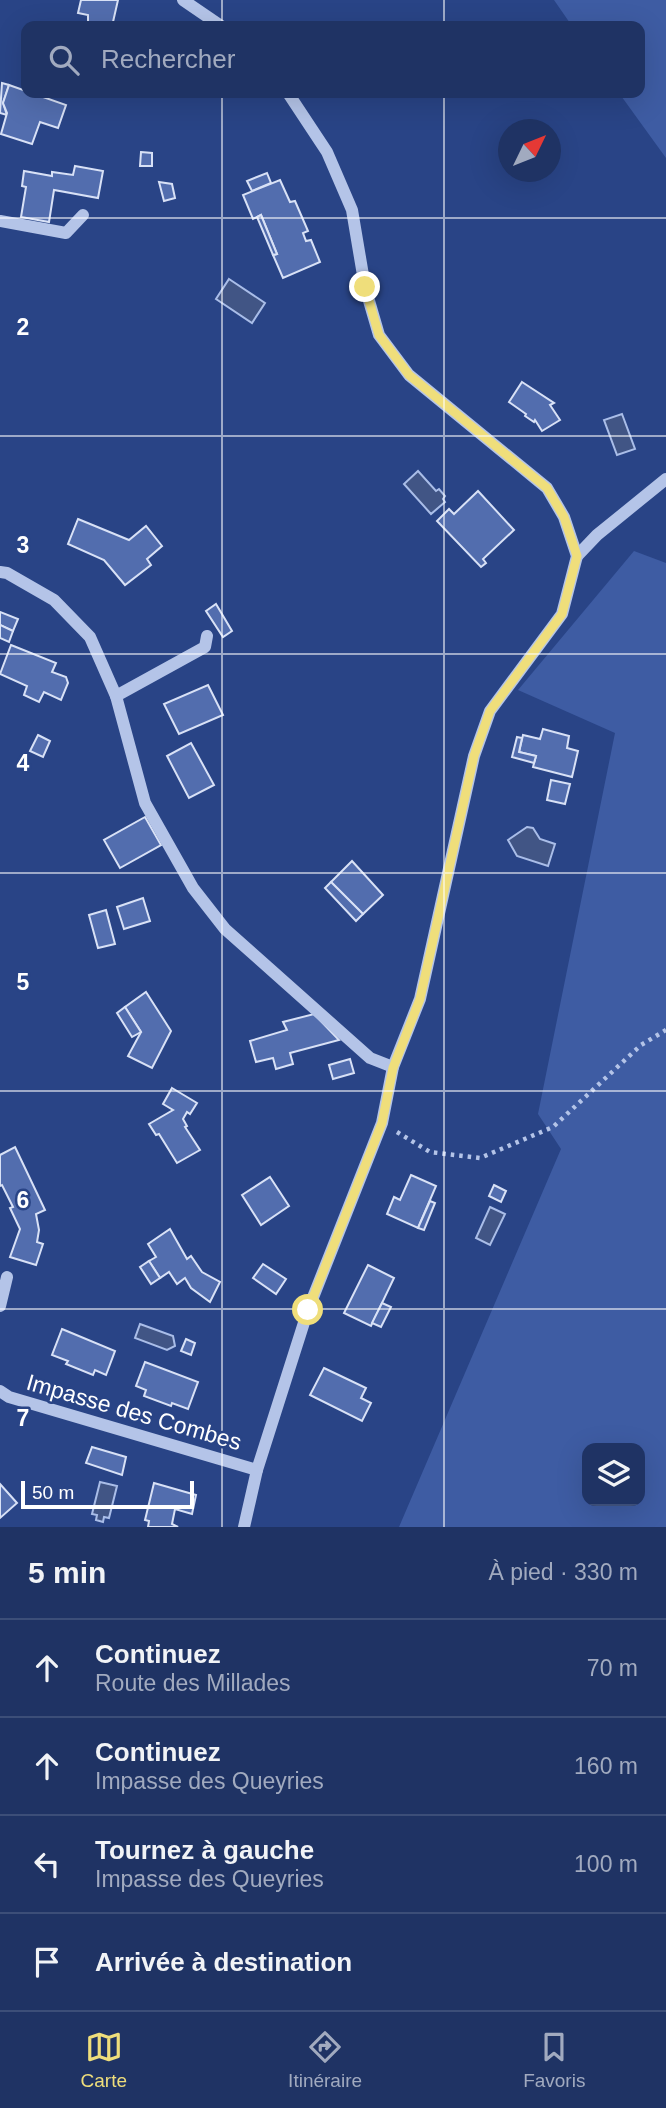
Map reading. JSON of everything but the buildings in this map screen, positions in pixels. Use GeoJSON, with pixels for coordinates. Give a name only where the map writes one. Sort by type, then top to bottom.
{"type":"FeatureCollection","features":[{"type":"Feature","properties":{"kind":"street"},"geometry":{"type":"LineString","coordinates":[[183,0],[213,21]]}},
{"type":"Feature","properties":{"kind":"street"},"geometry":{"type":"LineString","coordinates":[[291,98],[327,152],[352,210],[365,287],[379,335],[409,375],[547,488],[564,517],[577,556]]}},
{"type":"Feature","properties":{"kind":"street"},"geometry":{"type":"LineString","coordinates":[[0,221],[66,233],[83,215]]}},
{"type":"Feature","properties":{"kind":"street"},"geometry":{"type":"LineString","coordinates":[[244,1527],[257,1470],[308,1310],[382,1123],[393,1068],[420,999],[474,756],[490,711],[562,614],[577,556],[606,527],[666,479]]}},
{"type":"Feature","properties":{"kind":"street"},"geometry":{"type":"LineString","coordinates":[[0,572],[7,573],[54,600],[90,637],[116,696],[145,803],[193,888],[225,929],[370,1058],[393,1068]]}},
{"type":"Feature","properties":{"kind":"street"},"geometry":{"type":"LineString","coordinates":[[116,696],[205,647],[207,636]]}},
{"type":"Feature","properties":{"kind":"street"},"geometry":{"type":"LineString","coordinates":[[0,1306],[6,1277]]}},
{"type":"Feature","properties":{"kind":"street","name":"Impasse des Combes"},"geometry":{"type":"LineString","coordinates":[[0,1391],[9,1397],[257,1470]]}},
{"type":"Feature","properties":{"kind":"path"},"geometry":{"type":"LineString","coordinates":[[382,1123],[430,1152],[480,1157],[553,1127],[641,1045],[666,1030]]}},
{"type":"Feature","properties":{"kind":"shaded area"},"geometry":{"type":"Polygon","coordinates":[[[554,0],[666,0],[666,158],[623,98],[645,98],[645,21],[569,21],[554,0]]]}},
{"type":"Feature","properties":{"kind":"shaded area"},"geometry":{"type":"Polygon","coordinates":[[[229,279],[265,303],[252,323],[216,299],[229,279]]]}},
{"type":"Feature","properties":{"kind":"shaded area"},"geometry":{"type":"Polygon","coordinates":[[[622,414],[635,449],[617,455],[604,420],[622,414]]]}},
{"type":"Feature","properties":{"kind":"shaded area"},"geometry":{"type":"Polygon","coordinates":[[[418,471],[436,491],[439,489],[445,496],[445,502],[431,514],[404,484],[418,471]]]}},
{"type":"Feature","properties":{"kind":"shaded area"},"geometry":{"type":"Polygon","coordinates":[[[634,551],[666,563],[666,1527],[399,1527],[561,1149],[538,1114],[615,733],[518,690],[634,551]]]}},
{"type":"Feature","properties":{"kind":"shaded area"},"geometry":{"type":"Polygon","coordinates":[[[527,827],[533,828],[540,839],[555,844],[548,866],[517,856],[508,840],[527,827]]]}},
{"type":"Feature","properties":{"kind":"shaded area"},"geometry":{"type":"Polygon","coordinates":[[[490,1207],[505,1214],[490,1245],[476,1238],[490,1207]]]}},
{"type":"Feature","properties":{"kind":"shaded area"},"geometry":{"type":"Polygon","coordinates":[[[140,1324],[173,1336],[175,1346],[167,1350],[135,1338],[140,1324]]]}},
{"type":"Feature","properties":{"kind":"shaded area"},"geometry":{"type":"Polygon","coordinates":[[[100,1482],[117,1486],[109,1518],[104,1517],[103,1522],[96,1520],[97,1515],[92,1514],[100,1482]]]}},
{"type":"Feature","properties":{"kind":"route"},"geometry":{"type":"LineString","coordinates":[[308,1310],[382,1123],[393,1068],[420,999],[474,756],[490,711],[562,614],[577,556],[564,517],[547,488],[409,375],[379,335],[365,287]]}}]}
